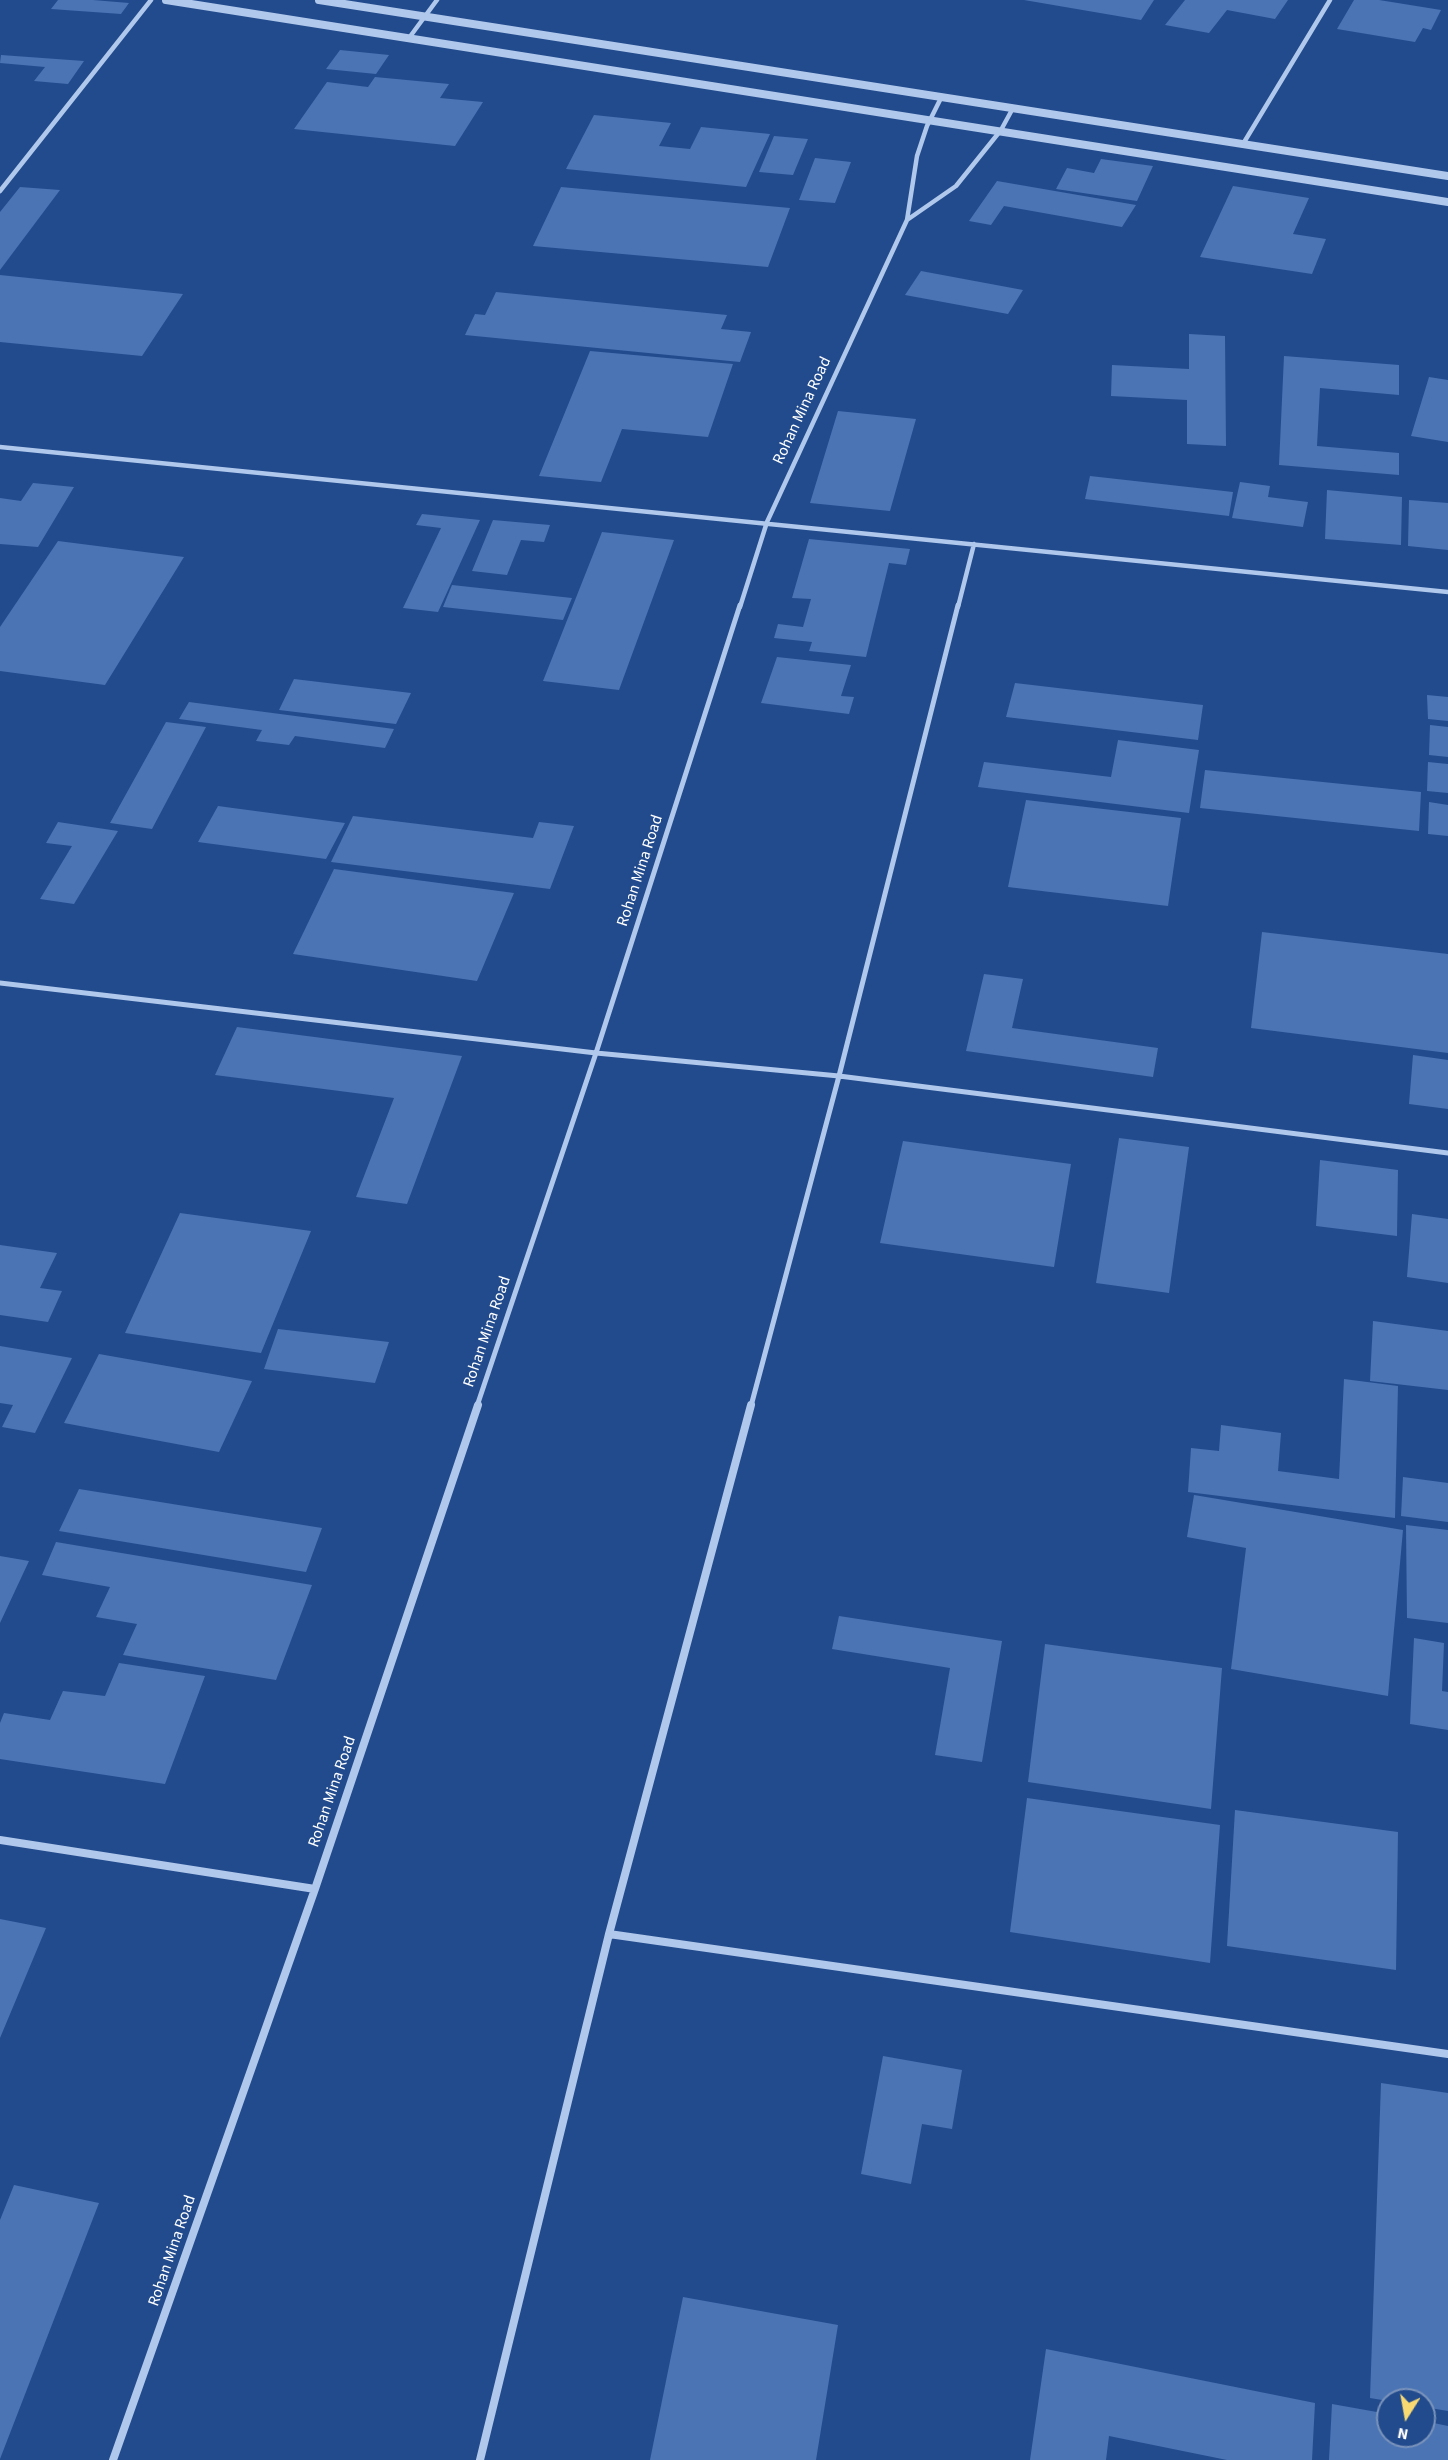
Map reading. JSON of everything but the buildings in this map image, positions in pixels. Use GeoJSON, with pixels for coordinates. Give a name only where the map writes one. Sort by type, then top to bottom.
{"type":"FeatureCollection","features":[{"type":"Feature","properties":{"kind":"street"},"geometry":{"type":"LineString","coordinates":[[0,191],[151,0]]}},
{"type":"Feature","properties":{"kind":"street"},"geometry":{"type":"LineString","coordinates":[[166,0],[1448,202]]}},
{"type":"Feature","properties":{"kind":"street"},"geometry":{"type":"LineString","coordinates":[[319,0],[1448,176]]}},
{"type":"Feature","properties":{"kind":"street"},"geometry":{"type":"LineString","coordinates":[[409,38],[437,0]]}},
{"type":"Feature","properties":{"kind":"street"},"geometry":{"type":"LineString","coordinates":[[1243,144],[1330,0]]}},
{"type":"Feature","properties":{"kind":"street","name":"Rohan Mina Road"},"geometry":{"type":"LineString","coordinates":[[113,2460],[315,1889],[596,1053],[767,522],[907,220],[910,177],[928,120],[942,96]]}},
{"type":"Feature","properties":{"kind":"street"},"geometry":{"type":"LineString","coordinates":[[907,220],[956,186],[1001,130],[1013,108]]}},
{"type":"Feature","properties":{"kind":"street"},"geometry":{"type":"LineString","coordinates":[[0,447],[1448,592]]}},
{"type":"Feature","properties":{"kind":"street"},"geometry":{"type":"LineString","coordinates":[[480,2460],[609,1934],[839,1076],[974,544]]}},
{"type":"Feature","properties":{"kind":"street"},"geometry":{"type":"LineString","coordinates":[[0,983],[596,1053],[839,1076],[1448,1153]]}},
{"type":"Feature","properties":{"kind":"street"},"geometry":{"type":"LineString","coordinates":[[0,1840],[315,1889]]}},
{"type":"Feature","properties":{"kind":"street"},"geometry":{"type":"LineString","coordinates":[[609,1934],[1448,2054]]}}]}
